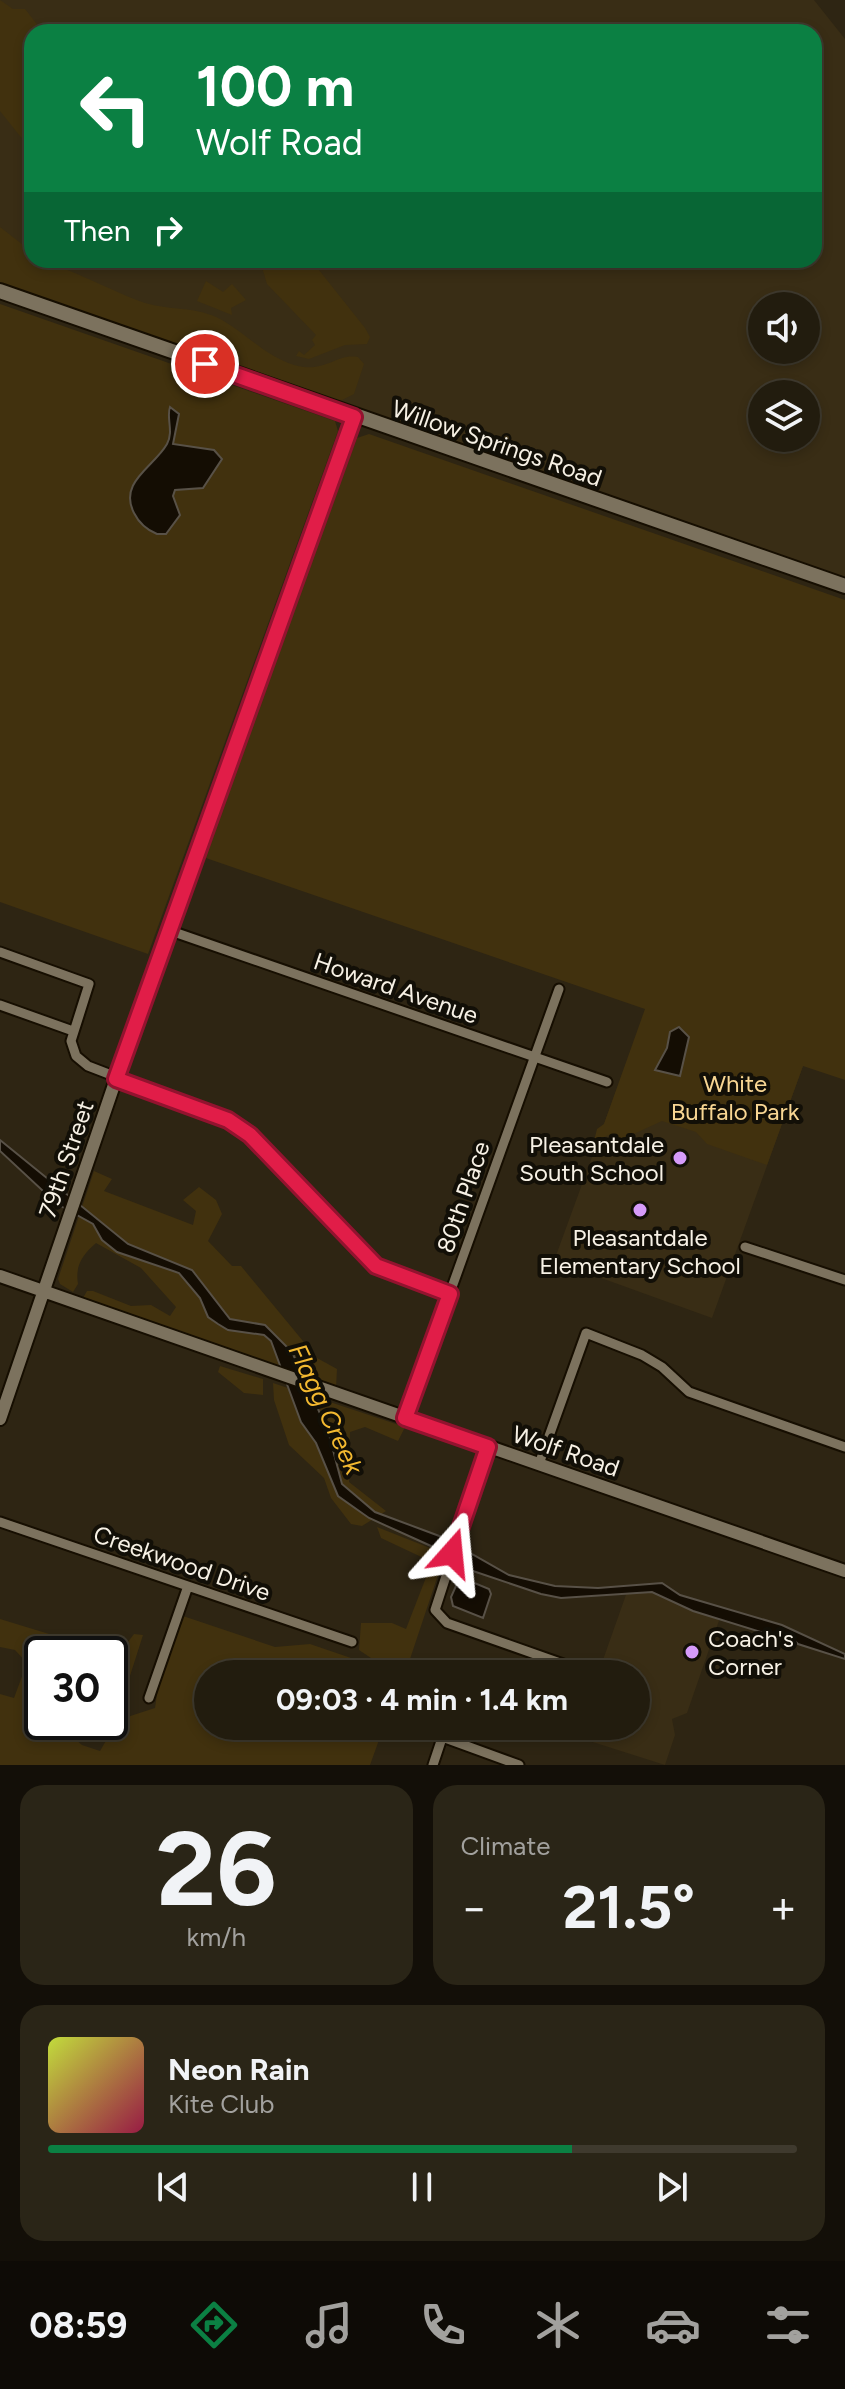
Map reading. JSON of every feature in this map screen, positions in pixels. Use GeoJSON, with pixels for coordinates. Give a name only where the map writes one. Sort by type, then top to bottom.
{"type":"FeatureCollection","features":[{"type":"Feature","properties":{"kind":"main road","name":"Willow Springs Road"},"geometry":{"type":"LineString","coordinates":[[0,291],[845,586]]}},
{"type":"Feature","properties":{"kind":"street","name":"79th Street"},"geometry":{"type":"LineString","coordinates":[[0,1419],[116,1079],[354,417]]}},
{"type":"Feature","properties":{"kind":"street","name":"Howard Avenue"},"geometry":{"type":"LineString","coordinates":[[171,931],[607,1082]]}},
{"type":"Feature","properties":{"kind":"street"},"geometry":{"type":"LineString","coordinates":[[0,952],[89,984],[73,1031],[72,1049],[81,1062],[116,1079],[228,1120],[250,1135],[376,1266],[450,1294]]}},
{"type":"Feature","properties":{"kind":"street","name":"80th Place"},"geometry":{"type":"LineString","coordinates":[[405,1418],[559,989]]}},
{"type":"Feature","properties":{"kind":"street"},"geometry":{"type":"LineString","coordinates":[[0,1005],[73,1031]]}},
{"type":"Feature","properties":{"kind":"street"},"geometry":{"type":"LineString","coordinates":[[745,1247],[845,1280]]}},
{"type":"Feature","properties":{"kind":"street","name":"Wolf Road"},"geometry":{"type":"LineString","coordinates":[[0,1276],[845,1571]]}},
{"type":"Feature","properties":{"kind":"street"},"geometry":{"type":"LineString","coordinates":[[539,1464],[586,1333],[652,1361],[689,1392],[845,1447]]}},
{"type":"Feature","properties":{"kind":"street"},"geometry":{"type":"LineString","coordinates":[[488,1447],[435,1603],[441,1619],[552,1660]]}},
{"type":"Feature","properties":{"kind":"street","name":"Creekwood Drive"},"geometry":{"type":"LineString","coordinates":[[0,1522],[352,1642]]}},
{"type":"Feature","properties":{"kind":"street"},"geometry":{"type":"LineString","coordinates":[[149,1698],[188,1586]]}},
{"type":"Feature","properties":{"kind":"street"},"geometry":{"type":"LineString","coordinates":[[433,1765],[441,1740]]}},
{"type":"Feature","properties":{"kind":"street"},"geometry":{"type":"LineString","coordinates":[[448,1740],[519,1765]]}},
{"type":"Feature","properties":{"kind":"shaded area"},"geometry":{"type":"Polygon","coordinates":[[[0,0],[814,0],[845,39],[845,579],[0,284],[0,0]]]}},
{"type":"Feature","properties":{"kind":"shaded area"},"geometry":{"type":"Polygon","coordinates":[[[170,407],[179,414],[173,444],[214,450],[222,459],[203,488],[175,490],[173,496],[180,515],[166,534],[157,534],[136,517],[130,502],[131,492],[167,444],[170,407]]]}},
{"type":"Feature","properties":{"kind":"shaded area","name":"Pleasantdale South School"},"geometry":{"type":"Polygon","coordinates":[[[646,1009],[803,1066],[712,1318],[554,1261],[646,1009]]]}},
{"type":"Feature","properties":{"kind":"shaded area"},"geometry":{"type":"Polygon","coordinates":[[[679,1027],[689,1037],[680,1076],[655,1070],[667,1048],[670,1032],[679,1027]]]}},
{"type":"Feature","properties":{"kind":"shaded area"},"geometry":{"type":"Polygon","coordinates":[[[0,1140],[128,1244],[192,1270],[230,1319],[265,1325],[292,1352],[328,1431],[342,1484],[375,1512],[442,1537],[509,1575],[555,1586],[598,1588],[662,1583],[680,1595],[782,1625],[845,1654],[845,1659],[798,1644],[791,1637],[767,1634],[693,1611],[652,1592],[561,1598],[541,1594],[470,1570],[431,1546],[369,1518],[338,1496],[316,1443],[301,1422],[271,1341],[264,1335],[228,1330],[208,1317],[200,1298],[179,1273],[117,1252],[102,1240],[93,1224],[57,1204],[0,1151],[0,1140]]]}},
{"type":"Feature","properties":{"kind":"shaded area"},"geometry":{"type":"Polygon","coordinates":[[[460,1577],[489,1589],[491,1594],[483,1618],[453,1606],[451,1597],[460,1577]]]}},
{"type":"Feature","properties":{"kind":"shaded area"},"geometry":{"type":"Polygon","coordinates":[[[628,1589],[672,1592],[723,1609],[687,1713],[672,1719],[675,1735],[665,1765],[586,1740],[650,1740],[650,1660],[603,1660],[628,1589]]]}},
{"type":"Feature","properties":{"kind":"green space"},"geometry":{"type":"Polygon","coordinates":[[[0,0],[13,9],[25,9],[37,24],[24,24],[24,141],[0,111],[0,0]]]}},
{"type":"Feature","properties":{"kind":"green space"},"geometry":{"type":"Polygon","coordinates":[[[0,227],[24,246],[24,268],[62,268],[145,303],[213,316],[265,351],[294,365],[314,367],[350,357],[358,357],[364,364],[354,394],[342,400],[328,399],[97,321],[0,283],[0,227]]]}},
{"type":"Feature","properties":{"kind":"green space"},"geometry":{"type":"Polygon","coordinates":[[[262,268],[317,268],[365,328],[370,337],[367,344],[345,345],[309,359],[296,356],[299,351],[304,355],[315,345],[312,340],[316,335],[267,284],[262,268]]]}},
{"type":"Feature","properties":{"kind":"green space"},"geometry":{"type":"Polygon","coordinates":[[[206,281],[223,292],[232,284],[246,300],[231,308],[232,315],[197,301],[206,281]]]}},
{"type":"Feature","properties":{"kind":"green space"},"geometry":{"type":"Polygon","coordinates":[[[0,304],[335,421],[338,431],[148,954],[0,902],[0,304]]]}},
{"type":"Feature","properties":{"kind":"green space","name":"White Buffalo Park"},"geometry":{"type":"Polygon","coordinates":[[[369,434],[845,600],[845,1080],[803,1066],[767,1165],[707,1144],[696,1132],[662,1121],[614,1143],[609,1135],[594,1141],[597,1129],[604,1124],[645,1009],[203,857],[357,438],[369,434]]]}},
{"type":"Feature","properties":{"kind":"green space"},"geometry":{"type":"Polygon","coordinates":[[[94,1171],[112,1179],[104,1191],[193,1225],[196,1211],[183,1200],[199,1187],[216,1200],[222,1214],[208,1241],[232,1266],[241,1266],[317,1358],[337,1369],[336,1388],[83,1298],[87,1291],[93,1291],[131,1306],[151,1305],[170,1316],[176,1307],[141,1268],[96,1243],[81,1261],[78,1284],[73,1292],[60,1284],[58,1279],[94,1171]]]}},
{"type":"Feature","properties":{"kind":"green space"},"geometry":{"type":"Polygon","coordinates":[[[220,1366],[263,1379],[263,1395],[244,1393],[218,1372],[220,1366]]]}},
{"type":"Feature","properties":{"kind":"green space"},"geometry":{"type":"Polygon","coordinates":[[[273,1383],[405,1427],[398,1441],[365,1427],[350,1432],[349,1482],[386,1511],[362,1526],[351,1524],[331,1498],[324,1478],[289,1445],[274,1400],[273,1383]]]}},
{"type":"Feature","properties":{"kind":"green space"},"geometry":{"type":"Polygon","coordinates":[[[377,1527],[445,1554],[410,1660],[374,1660],[359,1650],[361,1623],[392,1623],[406,1629],[432,1562],[381,1538],[377,1527]]]}},
{"type":"Feature","properties":{"kind":"green space"},"geometry":{"type":"Polygon","coordinates":[[[183,1616],[275,1647],[310,1644],[351,1660],[194,1660],[194,1740],[379,1740],[370,1765],[0,1765],[0,1694],[14,1698],[24,1671],[24,1740],[76,1740],[100,1751],[106,1740],[128,1740],[128,1717],[155,1708],[159,1681],[183,1616]]]}},
{"type":"Feature","properties":{"kind":"green space"},"geometry":{"type":"Polygon","coordinates":[[[0,1619],[56,1636],[24,1636],[24,1660],[15,1650],[0,1647],[0,1619]]]}},
{"type":"Feature","properties":{"kind":"green space"},"geometry":{"type":"Polygon","coordinates":[[[134,1634],[143,1635],[128,1682],[128,1642],[134,1634]]]}},
{"type":"Feature","properties":{"kind":"place","name":"Pleasantdale South School"},"geometry":{"type":"Point","coordinates":[680,1158]}},
{"type":"Feature","properties":{"kind":"place","name":"Pleasantdale Elementary School"},"geometry":{"type":"Point","coordinates":[640,1210]}},
{"type":"Feature","properties":{"kind":"place","name":"Coach's Corner"},"geometry":{"type":"Point","coordinates":[692,1652]}},
{"type":"Feature","properties":{"kind":"route"},"geometry":{"type":"LineString","coordinates":[[205,364],[354,417],[116,1079],[228,1120],[250,1135],[376,1266],[406,1280],[450,1294],[405,1418],[488,1447],[452,1553]]}},
{"type":"Feature","properties":{"kind":"water label","name":"Flagg Creek"},"geometry":{"type":"Point","coordinates":[326,1409]}}]}
